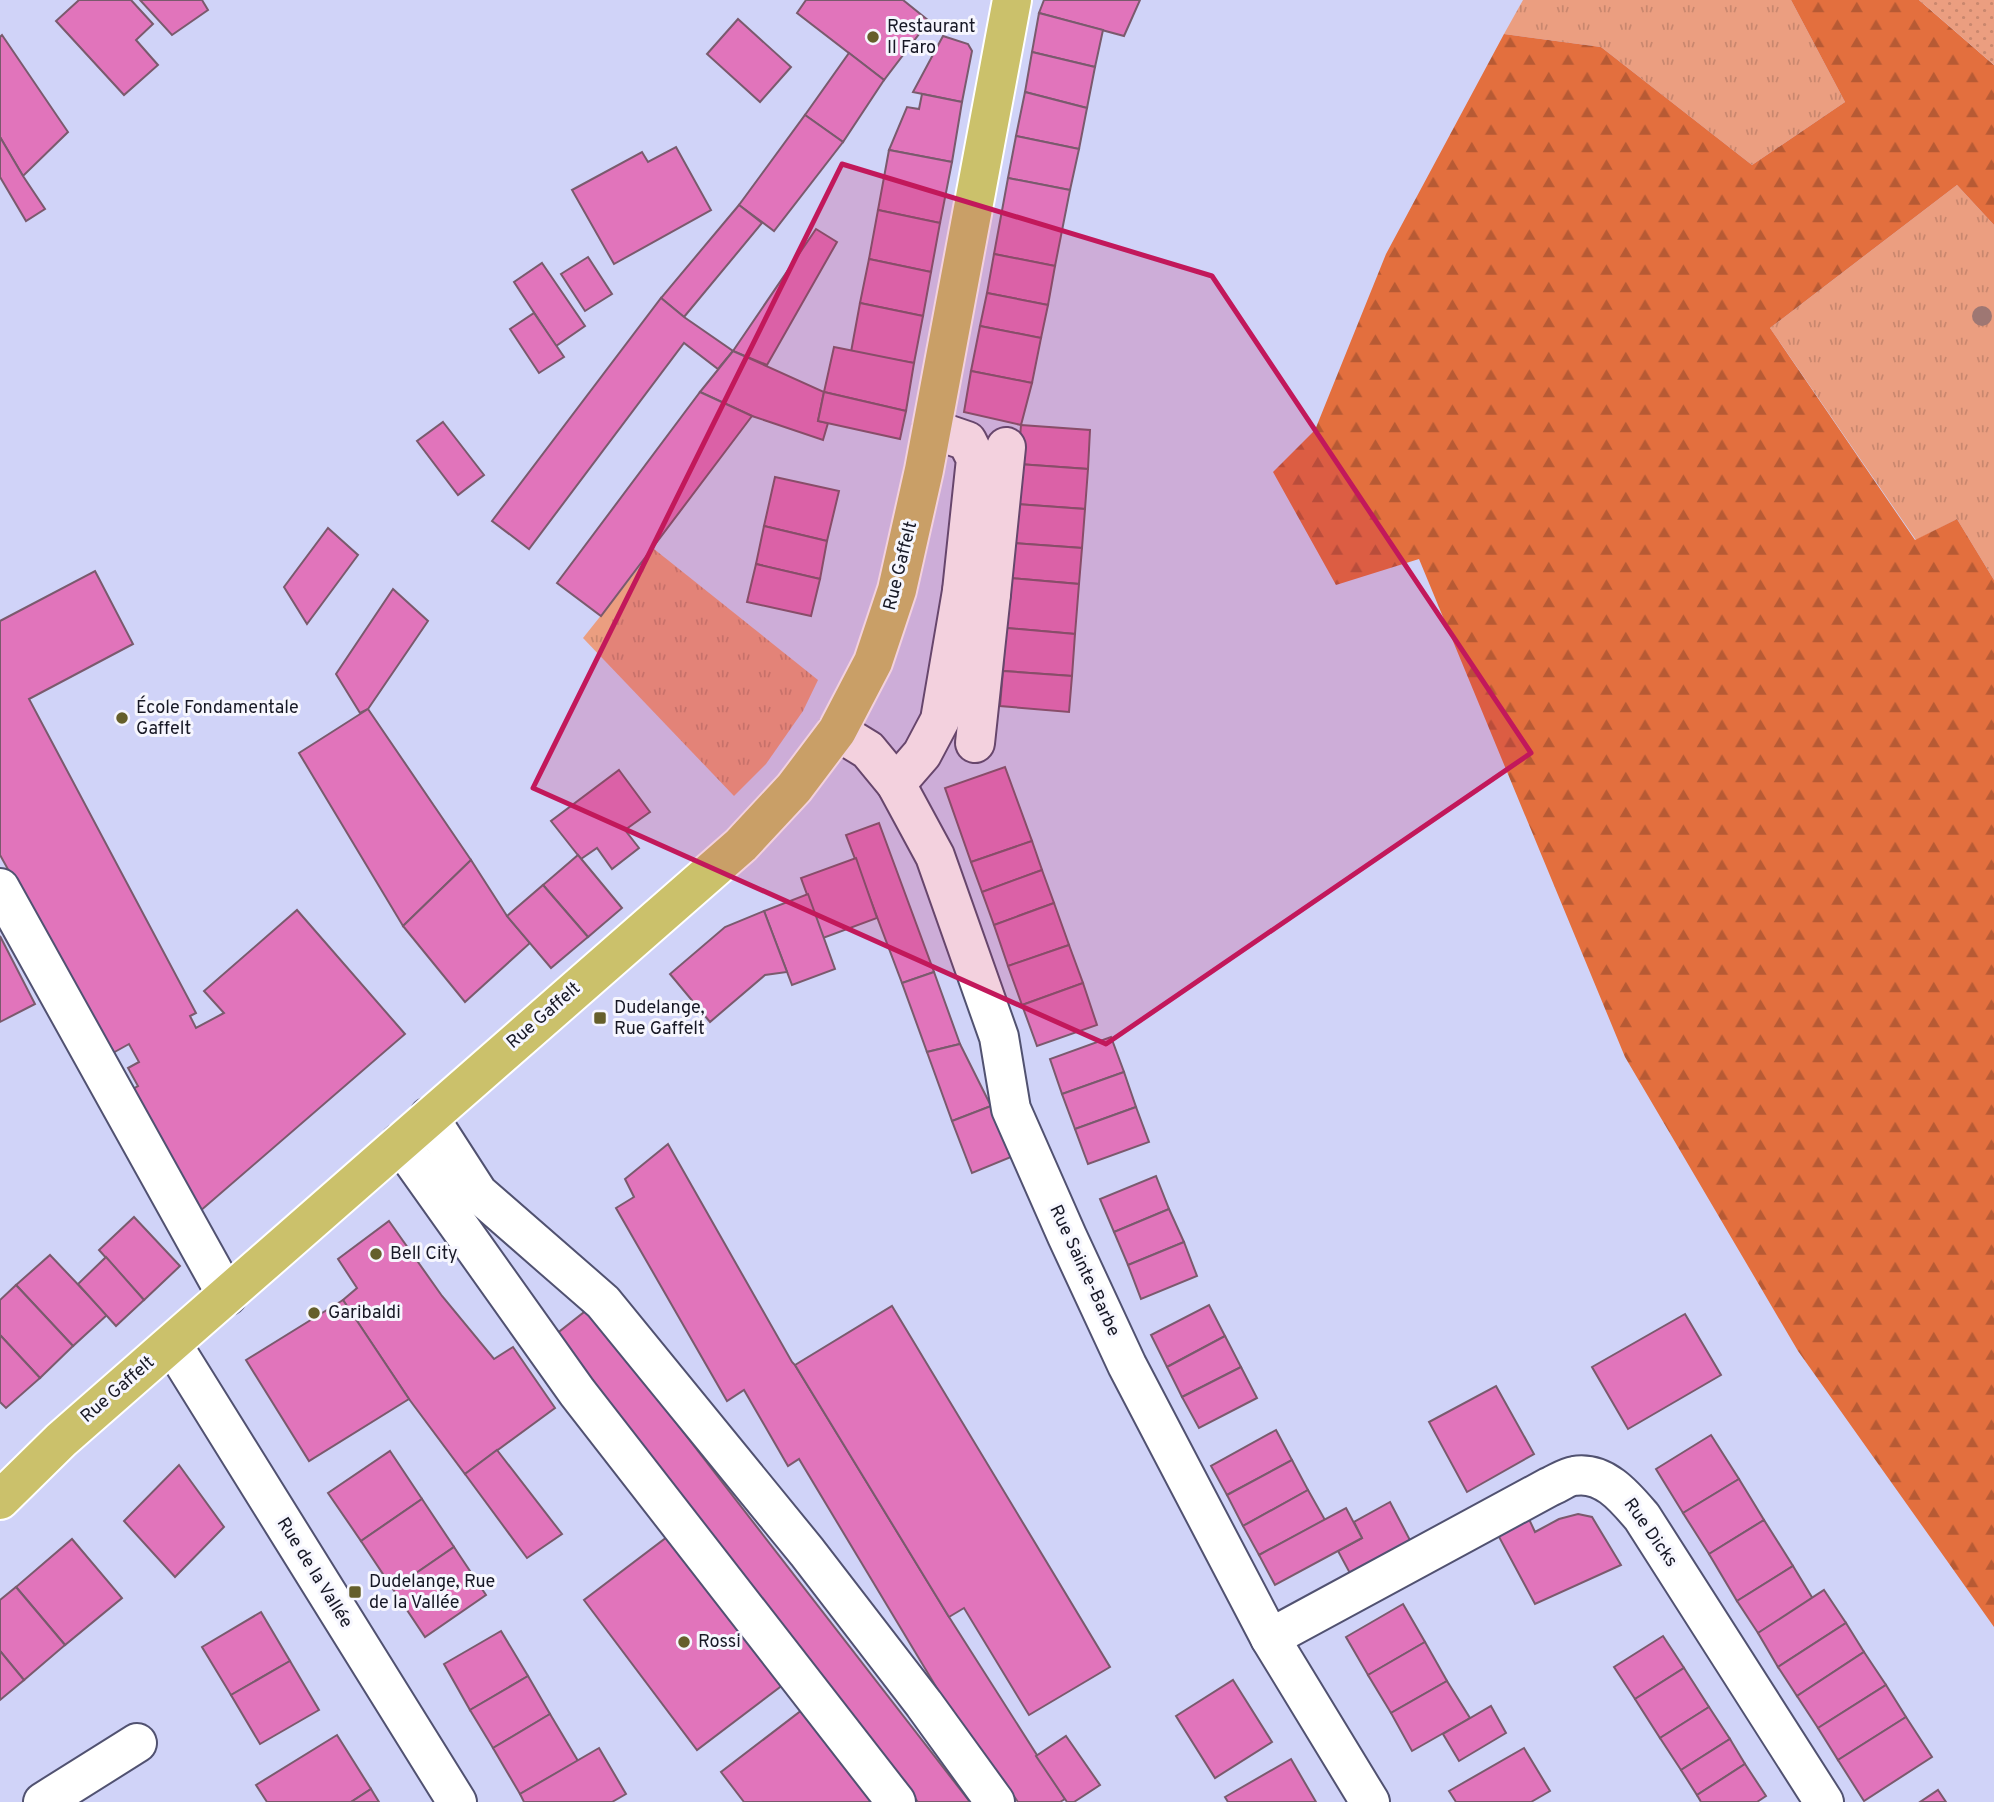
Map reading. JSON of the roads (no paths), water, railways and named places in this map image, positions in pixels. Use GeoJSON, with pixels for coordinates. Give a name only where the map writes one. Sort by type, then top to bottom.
{"type":"FeatureCollection","features":[{"type":"Feature","properties":{"kind":"main road","name":"Rue Gaffelt"},"geometry":{"type":"LineString","coordinates":[[0,1500],[61,1440],[741,845],[794,788],[838,731],[873,662],[897,590],[932,429],[1012,0]]}},
{"type":"Feature","properties":{"kind":"street"},"geometry":{"type":"LineString","coordinates":[[932,429],[967,441],[976,459],[975,743]]}},
{"type":"Feature","properties":{"kind":"street"},"geometry":{"type":"LineString","coordinates":[[896,784],[922,754],[940,720],[976,592],[1006,447]]}},
{"type":"Feature","properties":{"kind":"street","name":"Rue Sainte-Barbe"},"geometry":{"type":"LineString","coordinates":[[838,731],[868,750],[896,784],[935,856],[999,1037],[1011,1109],[1127,1365],[1270,1639],[1370,1802]]}},
{"type":"Feature","properties":{"kind":"street"},"geometry":{"type":"LineString","coordinates":[[0,888],[226,1296]]}},
{"type":"Feature","properties":{"kind":"street"},"geometry":{"type":"LineString","coordinates":[[429,1117],[478,1193],[612,1312],[807,1552],[924,1704],[995,1802]]}},
{"type":"Feature","properties":{"kind":"street"},"geometry":{"type":"LineString","coordinates":[[400,1143],[577,1392],[896,1802]]}},
{"type":"Feature","properties":{"kind":"street","name":"Rue de la Vallée"},"geometry":{"type":"LineString","coordinates":[[172,1344],[457,1802]]}},
{"type":"Feature","properties":{"kind":"street","name":"Rue Dicks"},"geometry":{"type":"LineString","coordinates":[[1270,1639],[1549,1487],[1574,1476],[1599,1478],[1621,1493],[1642,1517],[1824,1802]]}},
{"type":"Feature","properties":{"kind":"street"},"geometry":{"type":"LineString","coordinates":[[43,1802],[137,1743]]}},
{"type":"Feature","properties":{"kind":"place","name":"Restaurant Il Faro"},"geometry":{"type":"Point","coordinates":[873,37]}},
{"type":"Feature","properties":{"kind":"place","name":"École Fondamentale Gaffelt"},"geometry":{"type":"Point","coordinates":[122,718]}},
{"type":"Feature","properties":{"kind":"place","name":"Dudelange, Rue Gaffelt"},"geometry":{"type":"Point","coordinates":[600,1018]}},
{"type":"Feature","properties":{"kind":"place","name":"Bell City"},"geometry":{"type":"Point","coordinates":[376,1254]}},
{"type":"Feature","properties":{"kind":"place","name":"Garibaldi"},"geometry":{"type":"Point","coordinates":[314,1313]}},
{"type":"Feature","properties":{"kind":"place","name":"Dudelange, Rue de la Vallée"},"geometry":{"type":"Point","coordinates":[355,1592]}},
{"type":"Feature","properties":{"kind":"place","name":"Rossi"},"geometry":{"type":"Point","coordinates":[684,1642]}}]}
